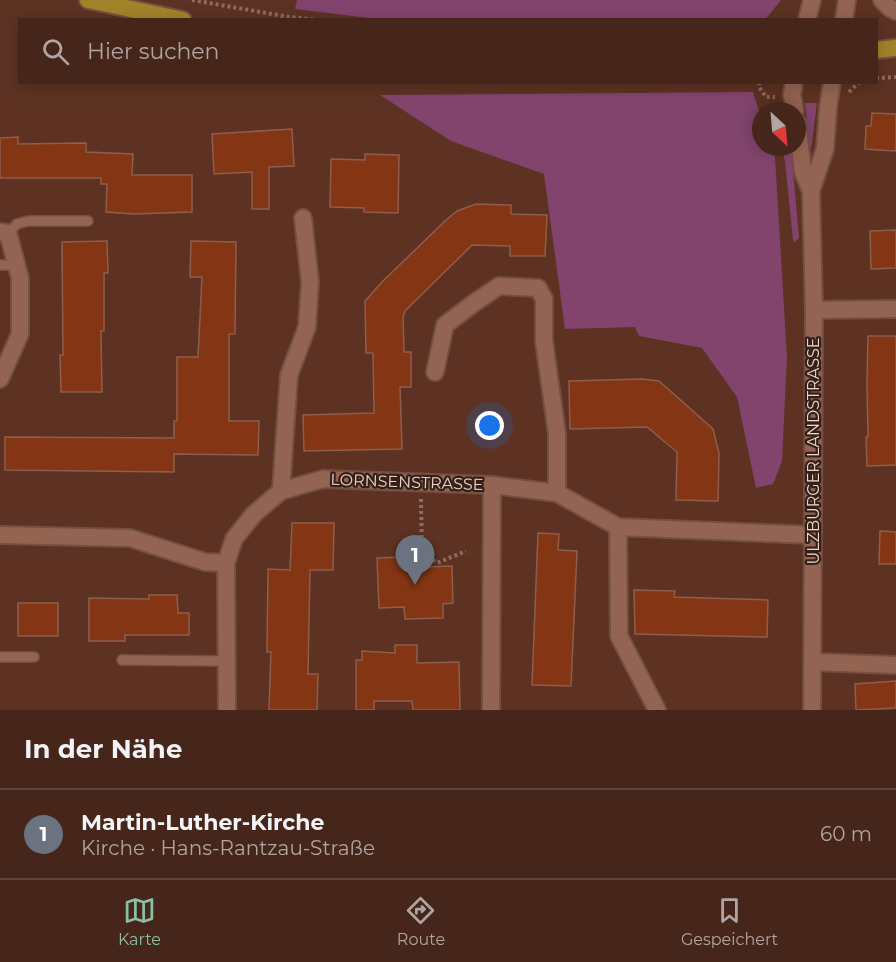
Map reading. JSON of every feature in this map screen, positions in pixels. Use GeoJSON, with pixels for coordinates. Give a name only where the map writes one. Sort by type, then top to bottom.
{"type":"FeatureCollection","features":[{"type":"Feature","properties":{"kind":"main road"},"geometry":{"type":"LineString","coordinates":[[88,0],[174,18]]}},
{"type":"Feature","properties":{"kind":"main road"},"geometry":{"type":"LineString","coordinates":[[878,50],[896,48]]}},
{"type":"Feature","properties":{"kind":"street"},"geometry":{"type":"LineString","coordinates":[[808,18],[812,0]]}},
{"type":"Feature","properties":{"kind":"street"},"geometry":{"type":"LineString","coordinates":[[844,18],[847,0]]}},
{"type":"Feature","properties":{"kind":"street"},"geometry":{"type":"LineString","coordinates":[[882,0],[896,11]]}},
{"type":"Feature","properties":{"kind":"street"},"geometry":{"type":"LineString","coordinates":[[793,102],[794,84]]}},
{"type":"Feature","properties":{"kind":"street","name":"ULZBURGER LANDSTRASSE"},"geometry":{"type":"LineString","coordinates":[[812,710],[814,310],[812,191],[825,149],[832,84]]}},
{"type":"Feature","properties":{"kind":"street","name":"ULZBURGER LANDSTRASSE"},"geometry":{"type":"LineString","coordinates":[[801,156],[803,172],[812,191]]}},
{"type":"Feature","properties":{"kind":"street"},"geometry":{"type":"LineString","coordinates":[[281,491],[290,375],[307,327],[310,282],[303,219]]}},
{"type":"Feature","properties":{"kind":"street"},"geometry":{"type":"LineString","coordinates":[[0,379],[20,334],[20,278],[8,265],[4,232]]}},
{"type":"Feature","properties":{"kind":"street"},"geometry":{"type":"LineString","coordinates":[[435,372],[446,325],[499,286],[538,288],[544,298],[544,341],[556,434],[557,493]]}},
{"type":"Feature","properties":{"kind":"street"},"geometry":{"type":"LineString","coordinates":[[814,310],[896,309]]}},
{"type":"Feature","properties":{"kind":"street","name":"LORNSENSTRASSE"},"geometry":{"type":"LineString","coordinates":[[227,710],[226,563],[234,539],[255,514],[281,491],[323,479],[492,485],[557,493],[618,527],[813,535]]}},
{"type":"Feature","properties":{"kind":"street"},"geometry":{"type":"LineString","coordinates":[[491,710],[492,485]]}},
{"type":"Feature","properties":{"kind":"street"},"geometry":{"type":"LineString","coordinates":[[618,527],[619,636],[657,710]]}},
{"type":"Feature","properties":{"kind":"street"},"geometry":{"type":"LineString","coordinates":[[0,535],[130,538],[205,562],[226,563]]}},
{"type":"Feature","properties":{"kind":"street"},"geometry":{"type":"LineString","coordinates":[[813,662],[896,664]]}},
{"type":"Feature","properties":{"kind":"lane"},"geometry":{"type":"LineString","coordinates":[[4,232],[17,224],[28,221],[88,221]]}},
{"type":"Feature","properties":{"kind":"lane"},"geometry":{"type":"LineString","coordinates":[[0,657],[34,657]]}},
{"type":"Feature","properties":{"kind":"lane"},"geometry":{"type":"LineString","coordinates":[[122,660],[227,661]]}},
{"type":"Feature","properties":{"kind":"path"},"geometry":{"type":"LineString","coordinates":[[192,0],[299,18]]}},
{"type":"Feature","properties":{"kind":"path"},"geometry":{"type":"LineString","coordinates":[[878,78],[896,77]]}},
{"type":"Feature","properties":{"kind":"path"},"geometry":{"type":"LineString","coordinates":[[421,483],[422,551],[437,563],[466,552]]}},
{"type":"Feature","properties":{"kind":"shaded area"},"geometry":{"type":"Polygon","coordinates":[[[297,0],[781,0],[767,18],[369,18],[295,9],[297,0]]]}},
{"type":"Feature","properties":{"kind":"shaded area"},"geometry":{"type":"Polygon","coordinates":[[[753,92],[756,102],[752,102],[752,156],[775,157],[787,357],[782,461],[773,484],[756,488],[737,397],[702,348],[639,336],[635,327],[565,329],[544,174],[451,141],[380,95],[753,92]]]}},
{"type":"Feature","properties":{"kind":"shaded area"},"geometry":{"type":"Polygon","coordinates":[[[806,103],[817,103],[811,149],[806,103]]]}},
{"type":"Feature","properties":{"kind":"shaded area"},"geometry":{"type":"Polygon","coordinates":[[[784,156],[792,156],[799,238],[795,242],[793,240],[784,156]]]}},
{"type":"Feature","properties":{"kind":"building"},"geometry":{"type":"Polygon","coordinates":[[[872,113],[896,114],[896,151],[865,149],[866,126],[871,126],[872,113]]]}},
{"type":"Feature","properties":{"kind":"building"},"geometry":{"type":"Polygon","coordinates":[[[292,129],[294,166],[269,167],[269,209],[252,209],[252,172],[214,174],[212,134],[292,129]]]}},
{"type":"Feature","properties":{"kind":"building"},"geometry":{"type":"Polygon","coordinates":[[[18,137],[18,144],[86,143],[86,152],[133,154],[132,175],[192,175],[192,212],[134,214],[106,212],[107,184],[101,184],[101,178],[0,178],[0,138],[18,137]]]}},
{"type":"Feature","properties":{"kind":"building"},"geometry":{"type":"Polygon","coordinates":[[[365,154],[399,155],[398,213],[364,212],[364,208],[330,207],[331,159],[365,160],[365,154]]]}},
{"type":"Feature","properties":{"kind":"building"},"geometry":{"type":"Polygon","coordinates":[[[476,204],[511,205],[511,214],[547,215],[545,256],[510,256],[510,246],[472,245],[405,311],[403,317],[404,352],[411,352],[411,387],[400,387],[402,449],[304,451],[303,415],[374,413],[373,353],[366,353],[365,301],[445,221],[457,211],[476,204]]]}},
{"type":"Feature","properties":{"kind":"building"},"geometry":{"type":"Polygon","coordinates":[[[896,230],[896,268],[871,269],[870,231],[896,230]]]}},
{"type":"Feature","properties":{"kind":"building"},"geometry":{"type":"Polygon","coordinates":[[[107,241],[108,273],[104,273],[104,331],[101,331],[102,392],[61,392],[62,242],[107,241]]]}},
{"type":"Feature","properties":{"kind":"building"},"geometry":{"type":"Polygon","coordinates":[[[191,241],[236,242],[235,334],[229,334],[229,421],[259,421],[258,455],[174,454],[174,472],[5,470],[5,437],[174,438],[174,421],[177,421],[177,357],[198,357],[202,277],[190,277],[191,241]]]}},
{"type":"Feature","properties":{"kind":"building"},"geometry":{"type":"Polygon","coordinates":[[[868,336],[896,336],[896,465],[867,466],[868,336]]]}},
{"type":"Feature","properties":{"kind":"building"},"geometry":{"type":"Polygon","coordinates":[[[642,379],[659,381],[713,429],[719,453],[718,501],[676,500],[677,452],[647,427],[570,429],[569,381],[642,379]]]}},
{"type":"Feature","properties":{"kind":"building"},"geometry":{"type":"Polygon","coordinates":[[[292,523],[334,523],[333,570],[310,570],[308,674],[318,674],[317,710],[269,710],[271,652],[267,652],[268,569],[290,570],[292,523]]]}},
{"type":"Feature","properties":{"kind":"building"},"geometry":{"type":"Polygon","coordinates":[[[880,531],[896,532],[896,564],[879,564],[880,531]]]}},
{"type":"Feature","properties":{"kind":"building"},"geometry":{"type":"Polygon","coordinates":[[[538,533],[559,534],[558,550],[577,551],[571,686],[532,685],[538,533]]]}},
{"type":"Feature","properties":{"kind":"building"},"geometry":{"type":"Polygon","coordinates":[[[423,556],[424,567],[452,566],[453,603],[443,604],[443,618],[405,619],[404,607],[379,608],[377,558],[423,556]]]}},
{"type":"Feature","properties":{"kind":"building"},"geometry":{"type":"Polygon","coordinates":[[[634,590],[675,591],[674,597],[768,600],[767,637],[635,634],[634,590]]]}},
{"type":"Feature","properties":{"kind":"building"},"geometry":{"type":"Polygon","coordinates":[[[149,595],[177,595],[178,613],[189,613],[189,635],[125,635],[125,641],[89,641],[89,598],[149,599],[149,595]]]}},
{"type":"Feature","properties":{"kind":"building"},"geometry":{"type":"Polygon","coordinates":[[[18,603],[58,603],[58,636],[18,636],[18,603]]]}},
{"type":"Feature","properties":{"kind":"building"},"geometry":{"type":"Polygon","coordinates":[[[395,645],[417,645],[417,663],[459,662],[460,710],[413,710],[412,701],[374,701],[374,710],[356,710],[356,660],[362,660],[362,651],[395,653],[395,645]]]}},
{"type":"Feature","properties":{"kind":"building"},"geometry":{"type":"Polygon","coordinates":[[[896,681],[896,708],[856,710],[855,684],[896,681]]]}},
{"type":"Feature","properties":{"kind":"place","name":"Martin-Luther-Kirche"},"geometry":{"type":"Point","coordinates":[415,585]}}]}
